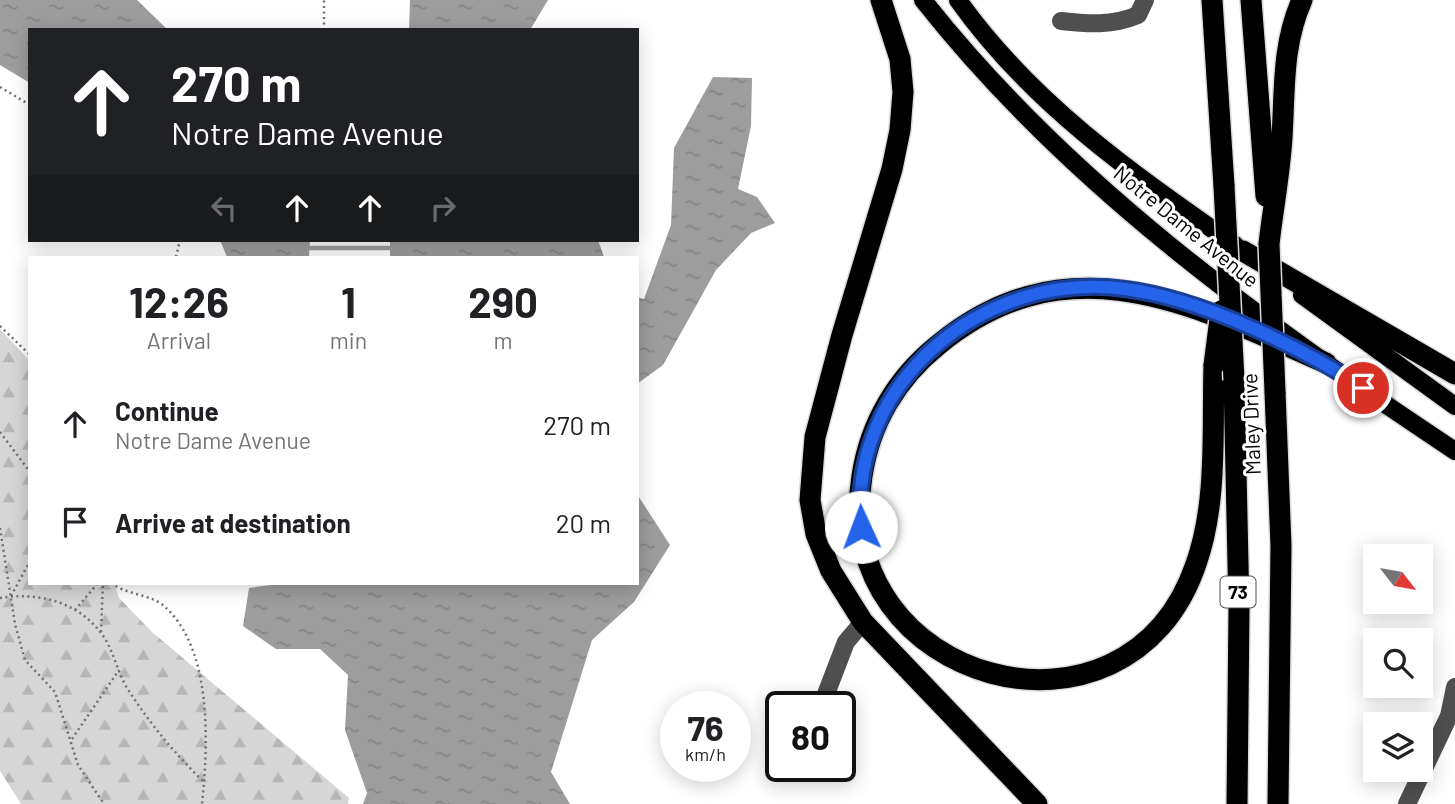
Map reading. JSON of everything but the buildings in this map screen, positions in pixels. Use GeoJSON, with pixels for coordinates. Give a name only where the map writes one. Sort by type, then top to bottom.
{"type":"FeatureCollection","features":[{"type":"Feature","properties":{"kind":"highway"},"geometry":{"type":"LineString","coordinates":[[881,0],[900,59],[903,92],[900,130],[892,169],[823,401],[811,464],[810,500],[816,534],[831,571],[863,622],[1037,804]]}},
{"type":"Feature","properties":{"kind":"highway","name":"Maley Drive"},"geometry":{"type":"LineString","coordinates":[[1212,0],[1224,186],[1235,256],[1234,380],[1239,609],[1237,804]]}},
{"type":"Feature","properties":{"kind":"highway","name":"Maley Drive"},"geometry":{"type":"LineString","coordinates":[[1251,0],[1269,244],[1281,546],[1278,804]]}},
{"type":"Feature","properties":{"kind":"highway"},"geometry":{"type":"LineString","coordinates":[[1269,244],[1282,138],[1285,51],[1292,23],[1302,0]]}},
{"type":"Feature","properties":{"kind":"highway"},"geometry":{"type":"LineString","coordinates":[[1326,363],[1208,312],[1123,288],[1064,290],[1032,296],[975,318],[926,355],[908,374],[888,401],[872,431],[864,459],[859,504],[865,548],[878,584],[905,624],[951,659],[977,671],[1003,678],[1043,681],[1075,678],[1119,661],[1138,647],[1170,615],[1185,591],[1197,563],[1208,502],[1214,365],[1235,256],[1455,374]]}},
{"type":"Feature","properties":{"kind":"main road","name":"Notre Dame Avenue"},"geometry":{"type":"LineString","coordinates":[[923,0],[972,59],[1074,164],[1245,304],[1455,451]]}},
{"type":"Feature","properties":{"kind":"main road","name":"Notre Dame Avenue"},"geometry":{"type":"LineString","coordinates":[[958,0],[1048,104],[1087,139],[1235,256],[1455,406]]}},
{"type":"Feature","properties":{"kind":"lane"},"geometry":{"type":"LineString","coordinates":[[1061,21],[1095,24],[1123,22],[1138,15],[1145,0]]}},
{"type":"Feature","properties":{"kind":"lane"},"geometry":{"type":"LineString","coordinates":[[827,691],[846,642],[863,622]]}},
{"type":"Feature","properties":{"kind":"lane"},"geometry":{"type":"LineString","coordinates":[[1407,804],[1449,716],[1455,687]]}},
{"type":"Feature","properties":{"kind":"path"},"geometry":{"type":"LineString","coordinates":[[324,0],[324,28]]}},
{"type":"Feature","properties":{"kind":"path"},"geometry":{"type":"LineString","coordinates":[[0,88],[28,104]]}},
{"type":"Feature","properties":{"kind":"path"},"geometry":{"type":"LineString","coordinates":[[0,326],[28,353]]}},
{"type":"Feature","properties":{"kind":"path"},"geometry":{"type":"LineString","coordinates":[[0,432],[28,469]]}},
{"type":"Feature","properties":{"kind":"path"},"geometry":{"type":"LineString","coordinates":[[0,528],[11,596],[26,660],[55,692],[78,765],[104,804]]}},
{"type":"Feature","properties":{"kind":"path"},"geometry":{"type":"LineString","coordinates":[[11,596],[28,565]]}},
{"type":"Feature","properties":{"kind":"path"},"geometry":{"type":"LineString","coordinates":[[75,610],[96,585]]}},
{"type":"Feature","properties":{"kind":"path"},"geometry":{"type":"LineString","coordinates":[[102,633],[103,585]]}},
{"type":"Feature","properties":{"kind":"path"},"geometry":{"type":"LineString","coordinates":[[114,585],[123,592],[162,603],[183,624],[204,689],[202,804]]}},
{"type":"Feature","properties":{"kind":"path"},"geometry":{"type":"LineString","coordinates":[[0,598],[51,598],[75,610],[102,633],[127,688],[167,747],[204,782]]}},
{"type":"Feature","properties":{"kind":"path"},"geometry":{"type":"LineString","coordinates":[[72,739],[119,670]]}},
{"type":"Feature","properties":{"kind":"green space"},"geometry":{"type":"Polygon","coordinates":[[[0,329],[28,359],[28,585],[115,585],[119,598],[152,632],[349,798],[348,804],[21,804],[0,771],[0,329]]]}},
{"type":"Feature","properties":{"kind":"water"},"geometry":{"type":"Polygon","coordinates":[[[0,0],[137,0],[166,28],[28,28],[28,82],[0,65],[0,0]]]}},
{"type":"Feature","properties":{"kind":"water"},"geometry":{"type":"Polygon","coordinates":[[[410,0],[548,0],[531,28],[409,28],[410,0]]]}},
{"type":"Feature","properties":{"kind":"water"},"geometry":{"type":"Polygon","coordinates":[[[713,77],[752,78],[751,126],[738,189],[757,197],[775,223],[751,233],[716,270],[663,365],[639,383],[639,298],[644,299],[671,225],[674,148],[713,77]]]}},
{"type":"Feature","properties":{"kind":"water"},"geometry":{"type":"Polygon","coordinates":[[[221,242],[310,242],[309,256],[227,256],[221,242]]]}},
{"type":"Feature","properties":{"kind":"water"},"geometry":{"type":"Polygon","coordinates":[[[390,242],[599,242],[604,256],[390,256],[390,242]]]}},
{"type":"Feature","properties":{"kind":"water"},"geometry":{"type":"Polygon","coordinates":[[[639,497],[670,545],[634,602],[592,640],[551,772],[570,804],[363,804],[367,793],[345,730],[348,675],[320,649],[276,649],[243,626],[249,588],[271,585],[639,585],[639,497]]]}},
{"type":"Feature","properties":{"kind":"waterway"},"geometry":{"type":"LineString","coordinates":[[310,248],[390,248]]}},
{"type":"Feature","properties":{"kind":"route"},"geometry":{"type":"LineString","coordinates":[[861,527],[859,504],[864,459],[872,431],[888,401],[908,374],[947,337],[975,318],[1032,296],[1096,288],[1123,288],[1150,293],[1208,312],[1326,363],[1363,388]]}}]}
